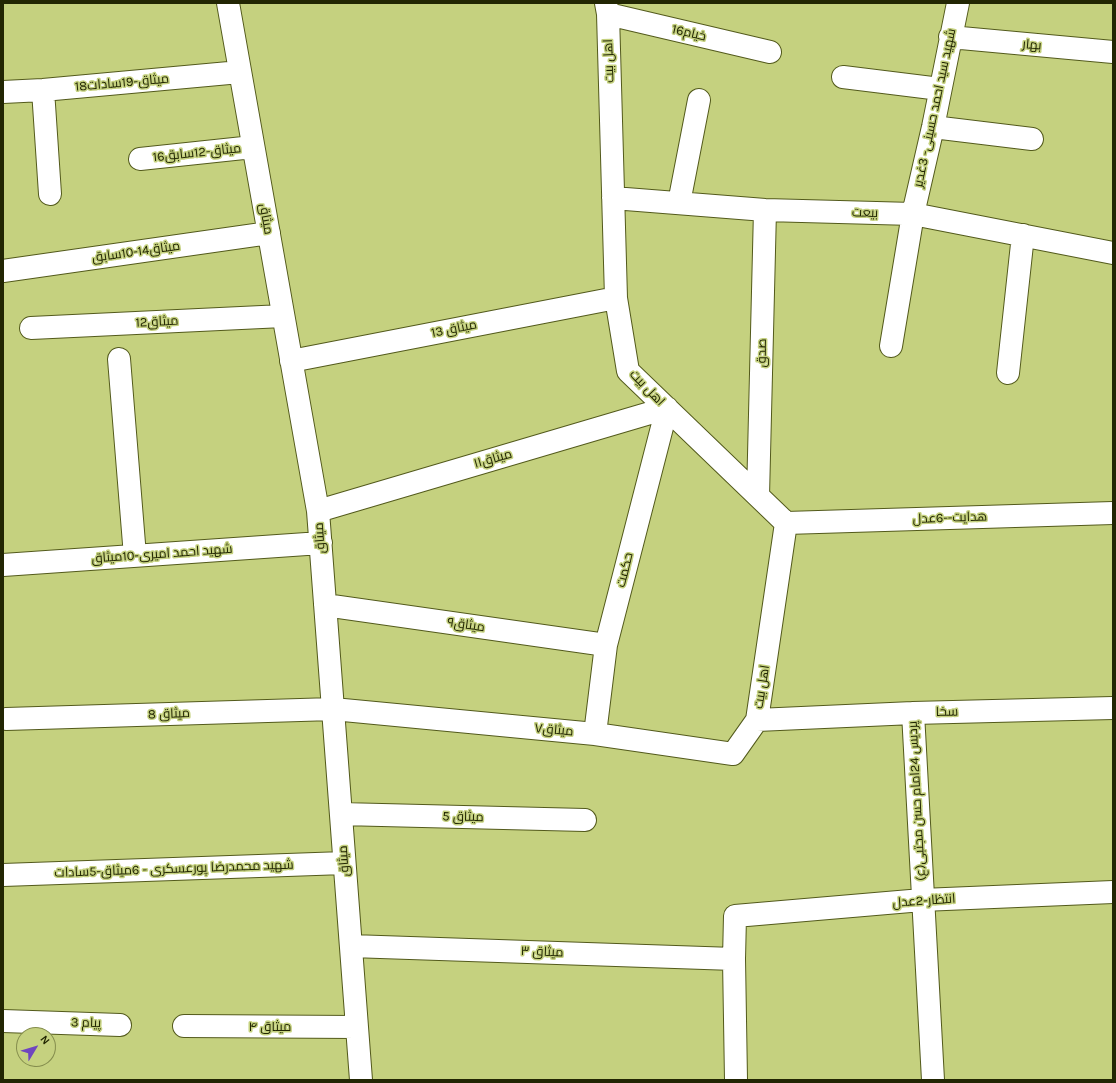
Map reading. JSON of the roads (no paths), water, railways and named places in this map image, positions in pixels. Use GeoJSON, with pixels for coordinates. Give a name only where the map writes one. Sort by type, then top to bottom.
{"type":"FeatureCollection","features":[{"type":"Feature","properties":{"kind":"street","name":"میثاق"},"geometry":{"type":"LineString","coordinates":[[228,3],[318,511],[361,1080]]}},
{"type":"Feature","properties":{"kind":"street","name":"شهید سید احمد حسینی- 3غدیر"},"geometry":{"type":"LineString","coordinates":[[891,346],[912,214],[933,127],[958,3]]}},
{"type":"Feature","properties":{"kind":"street","name":"16خیام"},"geometry":{"type":"LineString","coordinates":[[607,9],[770,52]]}},
{"type":"Feature","properties":{"kind":"street","name":"اهل بیت"},"geometry":{"type":"LineString","coordinates":[[607,9],[616,298],[628,371],[786,523],[757,720]]}},
{"type":"Feature","properties":{"kind":"street","name":"بهار"},"geometry":{"type":"LineString","coordinates":[[950,37],[1113,52]]}},
{"type":"Feature","properties":{"kind":"street","name":"18میثاق-19سادات"},"geometry":{"type":"LineString","coordinates":[[3,92],[43,90],[240,72]]}},
{"type":"Feature","properties":{"kind":"street"},"geometry":{"type":"LineString","coordinates":[[844,77],[940,89]]}},
{"type":"Feature","properties":{"kind":"street"},"geometry":{"type":"LineString","coordinates":[[43,90],[50,194]]}},
{"type":"Feature","properties":{"kind":"street"},"geometry":{"type":"LineString","coordinates":[[679,203],[699,100]]}},
{"type":"Feature","properties":{"kind":"street"},"geometry":{"type":"LineString","coordinates":[[933,127],[1032,139]]}},
{"type":"Feature","properties":{"kind":"street","name":"16میثاق-12سابق"},"geometry":{"type":"LineString","coordinates":[[140,159],[254,147]]}},
{"type":"Feature","properties":{"kind":"street","name":"بیعت"},"geometry":{"type":"LineString","coordinates":[[613,198],[765,210],[912,214],[1113,253]]}},
{"type":"Feature","properties":{"kind":"street","name":"صدق"},"geometry":{"type":"LineString","coordinates":[[758,496],[765,210]]}},
{"type":"Feature","properties":{"kind":"street","name":"میثاق14-10سابق"},"geometry":{"type":"LineString","coordinates":[[3,271],[269,233]]}},
{"type":"Feature","properties":{"kind":"street"},"geometry":{"type":"LineString","coordinates":[[1008,373],[1023,235]]}},
{"type":"Feature","properties":{"kind":"street","name":"میثاق 13"},"geometry":{"type":"LineString","coordinates":[[291,360],[616,298]]}},
{"type":"Feature","properties":{"kind":"street","name":"12میثاق"},"geometry":{"type":"LineString","coordinates":[[31,328],[283,316]]}},
{"type":"Feature","properties":{"kind":"street"},"geometry":{"type":"LineString","coordinates":[[119,359],[135,556]]}},
{"type":"Feature","properties":{"kind":"street","name":"میثاق۱۱"},"geometry":{"type":"LineString","coordinates":[[318,511],[667,408]]}},
{"type":"Feature","properties":{"kind":"street","name":"حکمت"},"geometry":{"type":"LineString","coordinates":[[595,734],[606,645],[667,408]]}},
{"type":"Feature","properties":{"kind":"street","name":"هدایت--6عدل"},"geometry":{"type":"LineString","coordinates":[[786,523],[1113,513]]}},
{"type":"Feature","properties":{"kind":"street","name":"شهید احمد امیری-10میثاق"},"geometry":{"type":"LineString","coordinates":[[3,565],[320,543]]}},
{"type":"Feature","properties":{"kind":"street","name":"میثاق۹"},"geometry":{"type":"LineString","coordinates":[[325,604],[606,645]]}},
{"type":"Feature","properties":{"kind":"street","name":"سخا"},"geometry":{"type":"LineString","coordinates":[[757,720],[913,713],[1113,708]]}},
{"type":"Feature","properties":{"kind":"street","name":"میثاق۷"},"geometry":{"type":"LineString","coordinates":[[333,709],[595,734],[733,754],[757,720]]}},
{"type":"Feature","properties":{"kind":"street","name":"میثاق 8"},"geometry":{"type":"LineString","coordinates":[[6,719],[333,709]]}},
{"type":"Feature","properties":{"kind":"street","name":"پردیس 24امام حسن مجتبی(ع)"},"geometry":{"type":"LineString","coordinates":[[913,713],[932,1080]]}},
{"type":"Feature","properties":{"kind":"street","name":"میثاق 5"},"geometry":{"type":"LineString","coordinates":[[341,814],[585,820]]}},
{"type":"Feature","properties":{"kind":"street","name":"شهید محمدرضا پورعسکری - 6میثاق-5سادات"},"geometry":{"type":"LineString","coordinates":[[3,876],[344,863]]}},
{"type":"Feature","properties":{"kind":"street","name":"انتظار-2عدل"},"geometry":{"type":"LineString","coordinates":[[734,959],[735,916],[922,900],[1113,892]]}},
{"type":"Feature","properties":{"kind":"street","name":"میثاق ۳"},"geometry":{"type":"LineString","coordinates":[[350,946],[734,959]]}},
{"type":"Feature","properties":{"kind":"street"},"geometry":{"type":"LineString","coordinates":[[734,959],[736,1080]]}},
{"type":"Feature","properties":{"kind":"street","name":"پیام 3"},"geometry":{"type":"LineString","coordinates":[[3,1021],[120,1025]]}},
{"type":"Feature","properties":{"kind":"street","name":"میثاق ۴"},"geometry":{"type":"LineString","coordinates":[[184,1026],[356,1027]]}}]}
